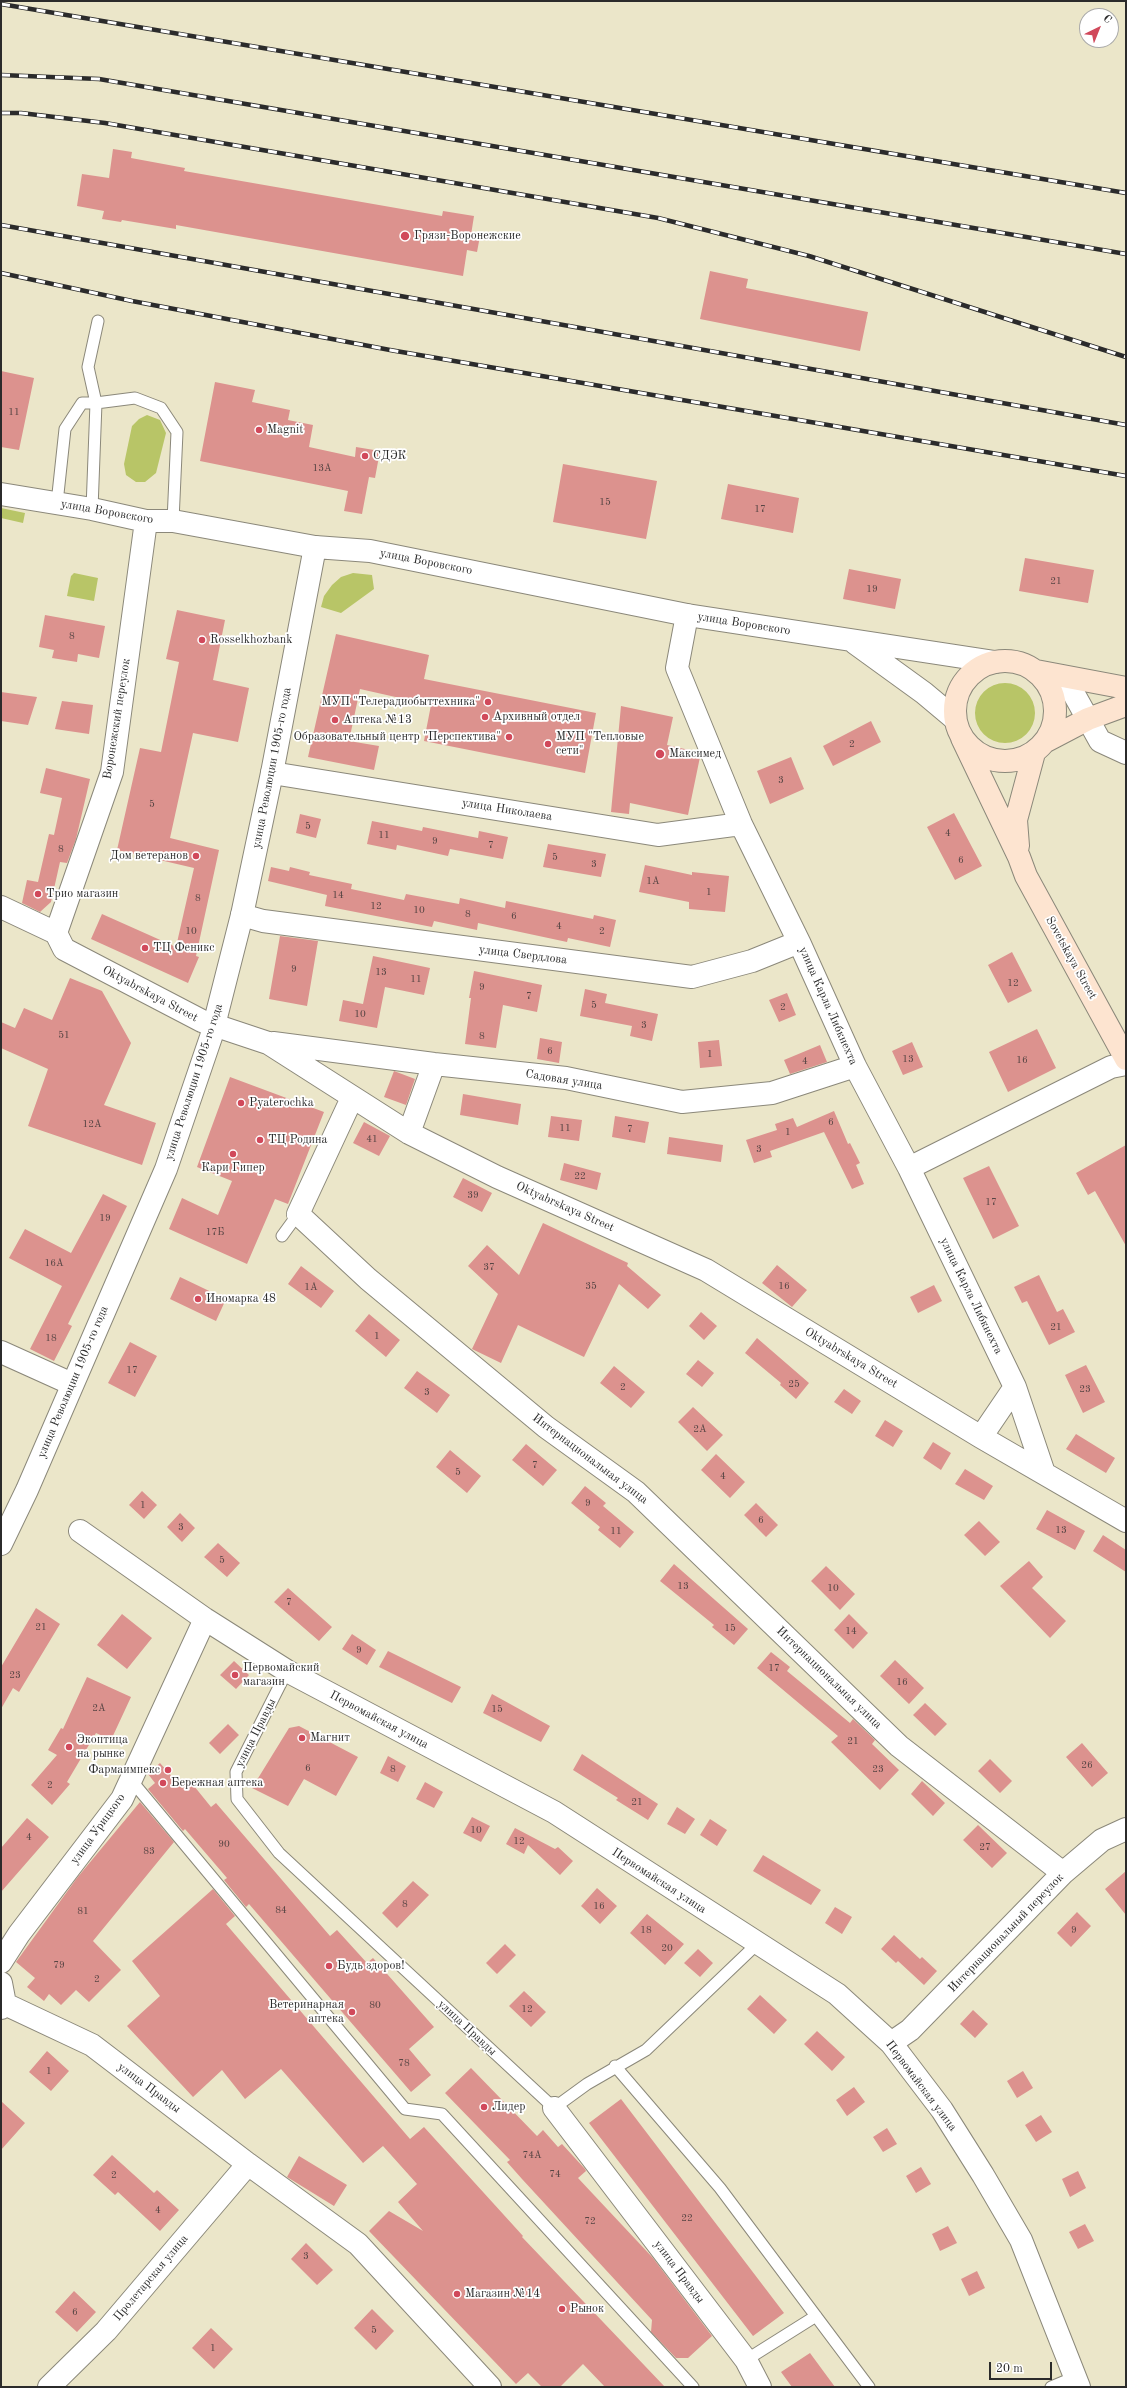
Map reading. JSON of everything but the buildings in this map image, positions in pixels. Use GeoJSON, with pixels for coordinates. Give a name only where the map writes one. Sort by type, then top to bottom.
{"type":"FeatureCollection","features":[{"type":"Feature","properties":{"kind":"main road"},"geometry":{"type":"LineString","coordinates":[[1126,688],[1036,672],[1017,662],[995,662],[974,671],[966,679],[955,703],[958,728],[976,752],[995,760],[1008,762],[1022,759],[1088,719],[1126,705]]}},
{"type":"Feature","properties":{"kind":"main road"},"geometry":{"type":"LineString","coordinates":[[1036,672],[1045,681],[1055,704],[1053,724],[1040,747]]}},
{"type":"Feature","properties":{"kind":"main road","name":"Sovetskaya Street"},"geometry":{"type":"LineString","coordinates":[[958,728],[1019,857],[1026,876],[1126,1059]]}},
{"type":"Feature","properties":{"kind":"main road","name":"Sovetskaya Street"},"geometry":{"type":"LineString","coordinates":[[1019,857],[1016,820],[1040,747]]}},
{"type":"Feature","properties":{"kind":"street","name":"улица Воровского"},"geometry":{"type":"LineString","coordinates":[[1,494],[92,508],[146,521],[174,521],[315,547],[370,551],[687,615],[995,662]]}},
{"type":"Feature","properties":{"kind":"street","name":"Воронежский переулок"},"geometry":{"type":"LineString","coordinates":[[56,933],[112,772],[146,521]]}},
{"type":"Feature","properties":{"kind":"street","name":"улица Революции 1905-го года"},"geometry":{"type":"LineString","coordinates":[[1,1544],[27,1490],[166,1169],[214,1025],[242,915],[272,773],[315,547]]}},
{"type":"Feature","properties":{"kind":"street","name":"улица Карла Либкнехта"},"geometry":{"type":"LineString","coordinates":[[687,615],[677,668],[741,824],[799,942],[855,1066],[909,1168],[1015,1387],[1044,1473]]}},
{"type":"Feature","properties":{"kind":"street","name":"улица Воровского"},"geometry":{"type":"LineString","coordinates":[[851,640],[924,693],[958,728]]}},
{"type":"Feature","properties":{"kind":"street"},"geometry":{"type":"LineString","coordinates":[[1065,678],[1100,741],[1126,752]]}},
{"type":"Feature","properties":{"kind":"street","name":"улица Николаева"},"geometry":{"type":"LineString","coordinates":[[272,773],[658,835],[741,824]]}},
{"type":"Feature","properties":{"kind":"street"},"geometry":{"type":"LineString","coordinates":[[2,909],[56,933]]}},
{"type":"Feature","properties":{"kind":"street","name":"улица Свердлова"},"geometry":{"type":"LineString","coordinates":[[242,915],[263,921],[692,977],[752,961],[799,942]]}},
{"type":"Feature","properties":{"kind":"street","name":"Oktyabrskaya Street"},"geometry":{"type":"LineString","coordinates":[[56,933],[64,949],[202,1021],[268,1043],[409,1133],[497,1177],[706,1270],[981,1437],[1126,1521]]}},
{"type":"Feature","properties":{"kind":"street","name":"Садовая улица"},"geometry":{"type":"LineString","coordinates":[[268,1043],[434,1064],[566,1078],[682,1102],[772,1093],[855,1066]]}},
{"type":"Feature","properties":{"kind":"street"},"geometry":{"type":"LineString","coordinates":[[409,1133],[434,1064]]}},
{"type":"Feature","properties":{"kind":"street"},"geometry":{"type":"LineString","coordinates":[[909,1168],[1111,1067],[1126,1064]]}},
{"type":"Feature","properties":{"kind":"street"},"geometry":{"type":"LineString","coordinates":[[298,1214],[352,1098]]}},
{"type":"Feature","properties":{"kind":"street","name":"Интернациональная улица"},"geometry":{"type":"LineString","coordinates":[[298,1214],[368,1279],[546,1427],[636,1492],[899,1746],[1063,1873]]}},
{"type":"Feature","properties":{"kind":"street"},"geometry":{"type":"LineString","coordinates":[[1,1352],[72,1384]]}},
{"type":"Feature","properties":{"kind":"street"},"geometry":{"type":"LineString","coordinates":[[981,1437],[1015,1387]]}},
{"type":"Feature","properties":{"kind":"street","name":"Первомайская улица"},"geometry":{"type":"LineString","coordinates":[[80,1531],[205,1619],[287,1671],[554,1812],[757,1944],[837,1994],[891,2044],[942,2110],[1021,2240],[1077,2382]]}},
{"type":"Feature","properties":{"kind":"street","name":"улица Урицкого"},"geometry":{"type":"LineString","coordinates":[[1,1962],[20,1934],[122,1799],[205,1619]]}},
{"type":"Feature","properties":{"kind":"street","name":"Интернациональный переулок"},"geometry":{"type":"LineString","coordinates":[[891,2044],[910,2030],[1063,1873],[1102,1840],[1126,1829]]}},
{"type":"Feature","properties":{"kind":"street","name":"улица Правды"},"geometry":{"type":"LineString","coordinates":[[2,1998],[92,2045],[248,2164],[358,2244],[490,2387]]}},
{"type":"Feature","properties":{"kind":"street","name":"улица Правды"},"geometry":{"type":"LineString","coordinates":[[554,2108],[746,2360],[760,2387]]}},
{"type":"Feature","properties":{"kind":"street","name":"Пролетарская улица"},"geometry":{"type":"LineString","coordinates":[[49,2387],[106,2331],[248,2164]]}},
{"type":"Feature","properties":{"kind":"lane"},"geometry":{"type":"LineString","coordinates":[[92,508],[96,403],[88,367],[98,321]]}},
{"type":"Feature","properties":{"kind":"lane"},"geometry":{"type":"LineString","coordinates":[[57,503],[65,429],[82,403],[96,403],[135,398],[161,408],[177,432],[174,521]]}},
{"type":"Feature","properties":{"kind":"lane"},"geometry":{"type":"LineString","coordinates":[[282,1236],[298,1214]]}},
{"type":"Feature","properties":{"kind":"lane","name":"улица Правды"},"geometry":{"type":"LineString","coordinates":[[287,1671],[236,1772],[237,1799],[279,1853],[554,2108]]}},
{"type":"Feature","properties":{"kind":"lane"},"geometry":{"type":"LineString","coordinates":[[131,1780],[405,2109],[442,2114],[693,2387]]}},
{"type":"Feature","properties":{"kind":"lane"},"geometry":{"type":"LineString","coordinates":[[554,2108],[615,2066],[646,2050],[757,1944]]}},
{"type":"Feature","properties":{"kind":"lane"},"geometry":{"type":"LineString","coordinates":[[615,2066],[720,2188],[869,2387]]}},
{"type":"Feature","properties":{"kind":"lane"},"geometry":{"type":"LineString","coordinates":[[746,2360],[816,2316]]}},
{"type":"Feature","properties":{"kind":"lane"},"geometry":{"type":"LineString","coordinates":[[1052,2387],[1077,2382]]}},
{"type":"Feature","properties":{"kind":"green space"},"geometry":{"type":"Polygon","coordinates":[[[147,415],[160,420],[166,433],[156,473],[145,482],[136,482],[126,475],[124,464],[132,426],[139,419],[147,415]]]}},
{"type":"Feature","properties":{"kind":"green space"},"geometry":{"type":"Polygon","coordinates":[[[1,508],[25,513],[23,523],[1,518],[1,508]]]}},
{"type":"Feature","properties":{"kind":"green space"},"geometry":{"type":"Polygon","coordinates":[[[74,573],[98,578],[94,601],[67,596],[71,576],[74,573]]]}},
{"type":"Feature","properties":{"kind":"green space"},"geometry":{"type":"Polygon","coordinates":[[[353,573],[372,575],[374,589],[341,613],[321,607],[324,596],[332,585],[341,577],[353,573]]]}},
{"type":"Feature","properties":{"kind":"green space"},"geometry":{"type":"Polygon","coordinates":[[[999,683],[1011,683],[1027,691],[1033,701],[1035,713],[1033,725],[1027,735],[1011,743],[999,743],[983,735],[975,719],[975,707],[983,691],[999,683]]]}},
{"type":"Feature","properties":{"kind":"railway"},"geometry":{"type":"LineString","coordinates":[[1,4],[1126,193]]}},
{"type":"Feature","properties":{"kind":"railway"},"geometry":{"type":"LineString","coordinates":[[1,75],[99,79],[1126,254]]}},
{"type":"Feature","properties":{"kind":"railway"},"geometry":{"type":"LineString","coordinates":[[1,113],[21,113],[105,123],[658,218],[809,256],[1126,357]]}},
{"type":"Feature","properties":{"kind":"railway"},"geometry":{"type":"LineString","coordinates":[[1,225],[1126,425]]}},
{"type":"Feature","properties":{"kind":"railway"},"geometry":{"type":"LineString","coordinates":[[1,273],[132,301],[390,350],[1126,476]]}},
{"type":"Feature","properties":{"kind":"place","name":"Грязи-Воронежские"},"geometry":{"type":"Point","coordinates":[405,236]}},
{"type":"Feature","properties":{"kind":"place","name":"Magnit"},"geometry":{"type":"Point","coordinates":[259,430]}},
{"type":"Feature","properties":{"kind":"place","name":"СДЭК"},"geometry":{"type":"Point","coordinates":[365,456]}},
{"type":"Feature","properties":{"kind":"place","name":"Rosselkhozbank"},"geometry":{"type":"Point","coordinates":[202,640]}},
{"type":"Feature","properties":{"kind":"place","name":"МУП \"Телерадиобыттехника\""},"geometry":{"type":"Point","coordinates":[488,702]}},
{"type":"Feature","properties":{"kind":"place","name":"Архивный отдел"},"geometry":{"type":"Point","coordinates":[485,717]}},
{"type":"Feature","properties":{"kind":"place","name":"Аптека №13"},"geometry":{"type":"Point","coordinates":[335,720]}},
{"type":"Feature","properties":{"kind":"place","name":"Образовательный центр \"Перспектива\""},"geometry":{"type":"Point","coordinates":[509,737]}},
{"type":"Feature","properties":{"kind":"place","name":"МУП \"Тепловые сети\""},"geometry":{"type":"Point","coordinates":[548,744]}},
{"type":"Feature","properties":{"kind":"place","name":"Максимед"},"geometry":{"type":"Point","coordinates":[660,754]}},
{"type":"Feature","properties":{"kind":"place","name":"Дом ветеранов"},"geometry":{"type":"Point","coordinates":[196,856]}},
{"type":"Feature","properties":{"kind":"place","name":"Трио магазин"},"geometry":{"type":"Point","coordinates":[38,894]}},
{"type":"Feature","properties":{"kind":"place","name":"ТЦ Феникс"},"geometry":{"type":"Point","coordinates":[145,948]}},
{"type":"Feature","properties":{"kind":"place","name":"Pyaterochka"},"geometry":{"type":"Point","coordinates":[241,1103]}},
{"type":"Feature","properties":{"kind":"place","name":"ТЦ Родина"},"geometry":{"type":"Point","coordinates":[260,1140]}},
{"type":"Feature","properties":{"kind":"place","name":"Кари Гипер"},"geometry":{"type":"Point","coordinates":[233,1154]}},
{"type":"Feature","properties":{"kind":"place","name":"Иномарка 48"},"geometry":{"type":"Point","coordinates":[198,1299]}},
{"type":"Feature","properties":{"kind":"place","name":"Первомайский магазин"},"geometry":{"type":"Point","coordinates":[235,1675]}},
{"type":"Feature","properties":{"kind":"place","name":"Магнит"},"geometry":{"type":"Point","coordinates":[302,1738]}},
{"type":"Feature","properties":{"kind":"place","name":"Экоптица на рынке"},"geometry":{"type":"Point","coordinates":[69,1747]}},
{"type":"Feature","properties":{"kind":"place","name":"Фармаимпекс"},"geometry":{"type":"Point","coordinates":[168,1770]}},
{"type":"Feature","properties":{"kind":"place","name":"Бережная аптека"},"geometry":{"type":"Point","coordinates":[163,1783]}},
{"type":"Feature","properties":{"kind":"place","name":"Будь здоров!"},"geometry":{"type":"Point","coordinates":[329,1966]}},
{"type":"Feature","properties":{"kind":"place","name":"Ветеринарная аптека"},"geometry":{"type":"Point","coordinates":[352,2012]}},
{"type":"Feature","properties":{"kind":"place","name":"Лидер"},"geometry":{"type":"Point","coordinates":[484,2107]}},
{"type":"Feature","properties":{"kind":"place","name":"Магазин №14"},"geometry":{"type":"Point","coordinates":[457,2294]}},
{"type":"Feature","properties":{"kind":"place","name":"Рынок"},"geometry":{"type":"Point","coordinates":[562,2309]}}]}
